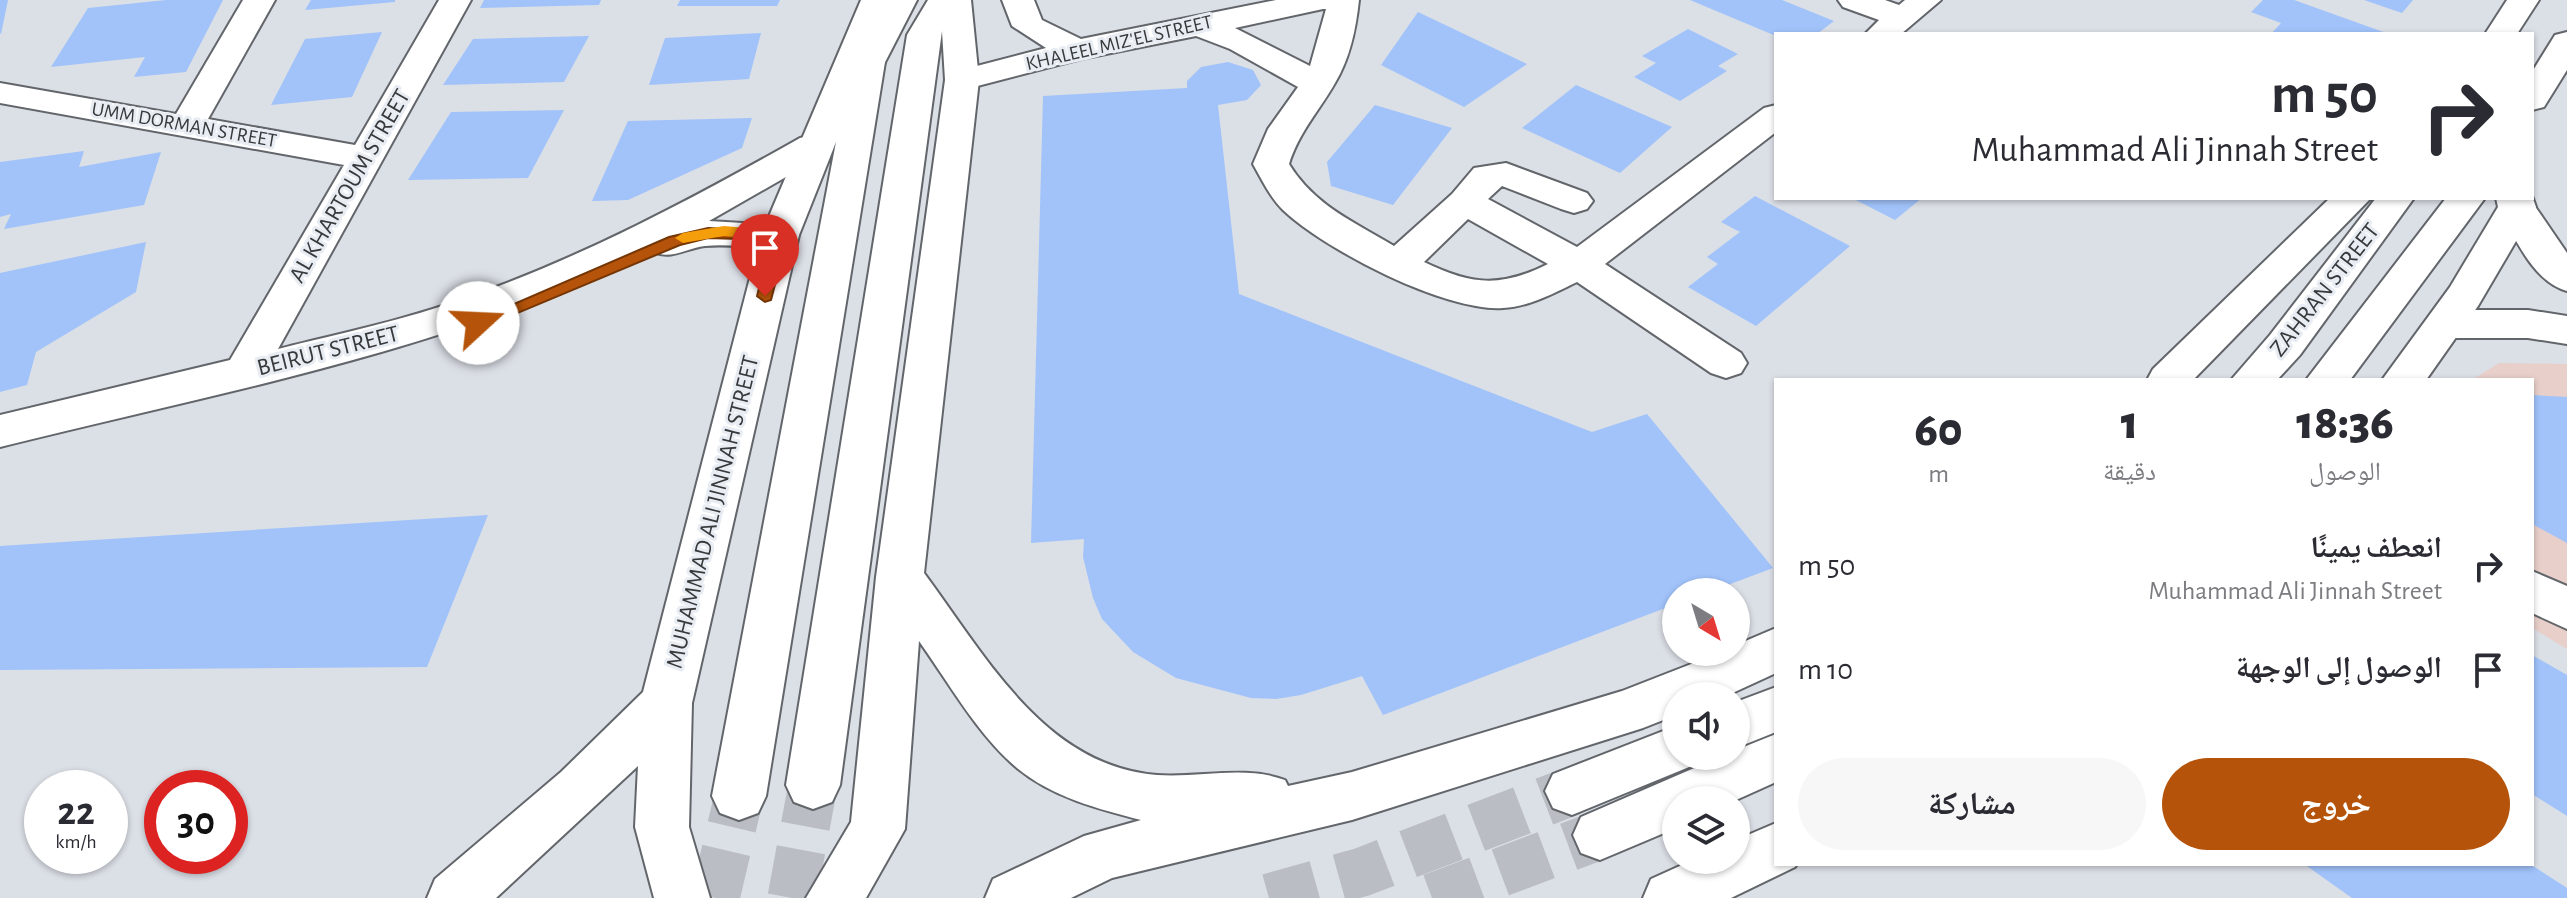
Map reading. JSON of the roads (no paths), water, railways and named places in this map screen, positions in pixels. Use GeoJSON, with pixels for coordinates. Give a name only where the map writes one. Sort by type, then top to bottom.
{"type":"FeatureCollection","features":[{"type":"Feature","properties":{"kind":"main road"},"geometry":{"type":"LineString","coordinates":[[187,125],[259,0]]}},
{"type":"Feature","properties":{"kind":"main road","name":"AL KHARTOUM STREET"},"geometry":{"type":"LineString","coordinates":[[244,372],[455,0]]}},
{"type":"Feature","properties":{"kind":"main road","name":"MUHAMMAD ALI JINNAH STREET"},"geometry":{"type":"LineString","coordinates":[[739,796],[878,0]]}},
{"type":"Feature","properties":{"kind":"main road","name":"MUHAMMAD ALI JINNAH STREET"},"geometry":{"type":"LineString","coordinates":[[682,898],[662,827],[666,703],[780,235],[813,146],[878,0]]}},
{"type":"Feature","properties":{"kind":"main road"},"geometry":{"type":"LineString","coordinates":[[834,898],[878,829],[900,577],[962,80],[955,0]]}},
{"type":"Feature","properties":{"kind":"main road"},"geometry":{"type":"LineString","coordinates":[[1018,0],[1017,10],[1026,23],[1078,50]]}},
{"type":"Feature","properties":{"kind":"main road","name":"KHALEEL MIZ'EL STREET"},"geometry":{"type":"LineString","coordinates":[[962,80],[1078,50],[1323,0]]}},
{"type":"Feature","properties":{"kind":"main road"},"geometry":{"type":"LineString","coordinates":[[1343,0],[1338,34],[1317,84],[1279,135],[1271,164],[1291,196],[1397,265],[1458,291],[1507,295],[1549,282],[1578,264],[1774,117]]}},
{"type":"Feature","properties":{"kind":"main road"},"geometry":{"type":"LineString","coordinates":[[1854,0],[1903,17]]}},
{"type":"Feature","properties":{"kind":"main road"},"geometry":{"type":"LineString","coordinates":[[2502,32],[2523,0]]}},
{"type":"Feature","properties":{"kind":"main road"},"geometry":{"type":"LineString","coordinates":[[868,65],[922,9]]}},
{"type":"Feature","properties":{"kind":"main road"},"geometry":{"type":"LineString","coordinates":[[813,785],[922,9]]}},
{"type":"Feature","properties":{"kind":"main road"},"geometry":{"type":"LineString","coordinates":[[1196,24],[1242,42],[1317,84]]}},
{"type":"Feature","properties":{"kind":"main road"},"geometry":{"type":"LineString","coordinates":[[2534,97],[2567,42]]}},
{"type":"Feature","properties":{"kind":"main road","name":"UMM DORMAN STREET"},"geometry":{"type":"LineString","coordinates":[[0,93],[367,158]]}},
{"type":"Feature","properties":{"kind":"main road","name":"BEIRUT STREET"},"geometry":{"type":"LineString","coordinates":[[0,431],[244,372],[412,338],[614,253],[698,212],[813,146]]}},
{"type":"Feature","properties":{"kind":"main road"},"geometry":{"type":"LineString","coordinates":[[1397,265],[1465,202],[1487,176],[1506,174],[1574,201]]}},
{"type":"Feature","properties":{"kind":"main road"},"geometry":{"type":"LineString","coordinates":[[2170,378],[2350,200]]}},
{"type":"Feature","properties":{"kind":"main road","name":"ZAHRAN STREET"},"geometry":{"type":"LineString","coordinates":[[2254,378],[2285,345],[2394,200]]}},
{"type":"Feature","properties":{"kind":"main road"},"geometry":{"type":"LineString","coordinates":[[2329,378],[2464,200]]}},
{"type":"Feature","properties":{"kind":"main road"},"geometry":{"type":"LineString","coordinates":[[1465,202],[1578,264],[1726,363]]}},
{"type":"Feature","properties":{"kind":"main road"},"geometry":{"type":"LineString","coordinates":[[2516,202],[2539,246],[2567,278]]}},
{"type":"Feature","properties":{"kind":"main road"},"geometry":{"type":"LineString","coordinates":[[2405,378],[2448,324],[2489,260],[2516,202]]}},
{"type":"Feature","properties":{"kind":"main road","name":"BEIRUT STREET"},"geometry":{"type":"LineString","coordinates":[[0,449],[522,307],[675,241],[724,231],[780,235]]}},
{"type":"Feature","properties":{"kind":"main road"},"geometry":{"type":"LineString","coordinates":[[2448,324],[2528,324],[2567,330]]}},
{"type":"Feature","properties":{"kind":"main road"},"geometry":{"type":"LineString","coordinates":[[900,577],[995,707],[1035,751],[1096,785],[1156,799],[1352,796]]}},
{"type":"Feature","properties":{"kind":"main road"},"geometry":{"type":"LineString","coordinates":[[2534,591],[2567,609]]}},
{"type":"Feature","properties":{"kind":"main road"},"geometry":{"type":"LineString","coordinates":[[1013,898],[1104,854],[1352,796],[1625,712],[1726,674],[1774,650]]}},
{"type":"Feature","properties":{"kind":"main road"},"geometry":{"type":"LineString","coordinates":[[455,898],[580,789],[666,703]]}},
{"type":"Feature","properties":{"kind":"main road"},"geometry":{"type":"LineString","coordinates":[[1750,719],[1774,710]]}},
{"type":"Feature","properties":{"kind":"main road"},"geometry":{"type":"LineString","coordinates":[[1711,786],[1774,758]]}},
{"type":"Feature","properties":{"kind":"main road"},"geometry":{"type":"LineString","coordinates":[[1662,759],[1586,813],[1662,803]]}},
{"type":"Feature","properties":{"kind":"main road"},"geometry":{"type":"LineString","coordinates":[[1671,898],[1774,850]]}},
{"type":"Feature","properties":{"kind":"tunnel"},"geometry":{"type":"LineString","coordinates":[[792,898],[813,785]]}},
{"type":"Feature","properties":{"kind":"tunnel"},"geometry":{"type":"LineString","coordinates":[[1269,898],[1362,872],[1572,791]]}},
{"type":"Feature","properties":{"kind":"tunnel"},"geometry":{"type":"LineString","coordinates":[[715,898],[739,796]]}},
{"type":"Feature","properties":{"kind":"tunnel"},"geometry":{"type":"LineString","coordinates":[[1432,898],[1600,835]]}}]}
